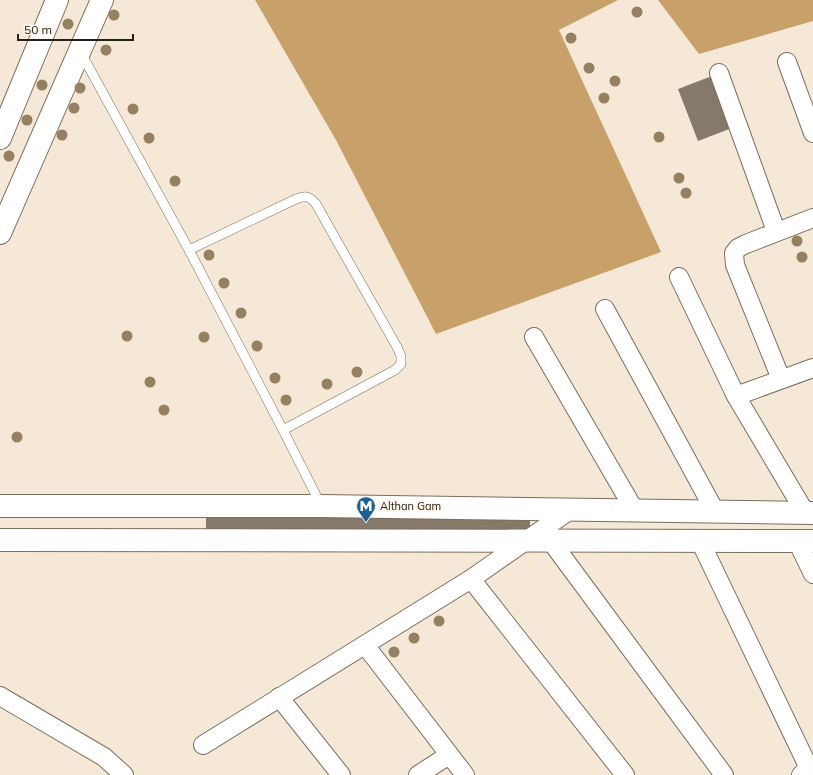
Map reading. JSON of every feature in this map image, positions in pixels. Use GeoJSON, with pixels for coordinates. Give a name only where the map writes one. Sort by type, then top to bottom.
{"type":"FeatureCollection","features":[{"type":"Feature","properties":{"kind":"main road"},"geometry":{"type":"LineString","coordinates":[[0,138],[57,0]]}},
{"type":"Feature","properties":{"kind":"main road"},"geometry":{"type":"LineString","coordinates":[[0,234],[102,0]]}},
{"type":"Feature","properties":{"kind":"main road"},"geometry":{"type":"LineString","coordinates":[[0,506],[321,506],[810,514]]}},
{"type":"Feature","properties":{"kind":"main road"},"geometry":{"type":"LineString","coordinates":[[0,540],[805,541]]}},
{"type":"Feature","properties":{"kind":"street"},"geometry":{"type":"LineString","coordinates":[[787,62],[813,133]]}},
{"type":"Feature","properties":{"kind":"street"},"geometry":{"type":"LineString","coordinates":[[718,73],[776,231]]}},
{"type":"Feature","properties":{"kind":"street"},"geometry":{"type":"LineString","coordinates":[[780,379],[735,265],[734,253],[738,248],[746,244],[776,231],[813,218]]}},
{"type":"Feature","properties":{"kind":"street"},"geometry":{"type":"LineString","coordinates":[[679,277],[736,396],[810,514]]}},
{"type":"Feature","properties":{"kind":"street"},"geometry":{"type":"LineString","coordinates":[[605,309],[716,512]]}},
{"type":"Feature","properties":{"kind":"street"},"geometry":{"type":"LineString","coordinates":[[534,337],[635,511]]}},
{"type":"Feature","properties":{"kind":"street"},"geometry":{"type":"LineString","coordinates":[[736,396],[813,368]]}},
{"type":"Feature","properties":{"kind":"street"},"geometry":{"type":"LineString","coordinates":[[203,745],[471,579],[570,510]]}},
{"type":"Feature","properties":{"kind":"street"},"geometry":{"type":"LineString","coordinates":[[550,540],[724,775]]}},
{"type":"Feature","properties":{"kind":"street"},"geometry":{"type":"LineString","coordinates":[[700,541],[806,762],[807,768],[801,775]]}},
{"type":"Feature","properties":{"kind":"street"},"geometry":{"type":"LineString","coordinates":[[805,541],[813,574]]}},
{"type":"Feature","properties":{"kind":"street"},"geometry":{"type":"LineString","coordinates":[[471,579],[625,775]]}},
{"type":"Feature","properties":{"kind":"street"},"geometry":{"type":"LineString","coordinates":[[365,645],[465,775]]}},
{"type":"Feature","properties":{"kind":"street"},"geometry":{"type":"LineString","coordinates":[[0,696],[104,757],[124,775]]}},
{"type":"Feature","properties":{"kind":"street"},"geometry":{"type":"LineString","coordinates":[[280,698],[342,775]]}},
{"type":"Feature","properties":{"kind":"street"},"geometry":{"type":"LineString","coordinates":[[418,775],[449,755]]}},
{"type":"Feature","properties":{"kind":"lane"},"geometry":{"type":"LineString","coordinates":[[79,50],[189,250],[321,506]]}},
{"type":"Feature","properties":{"kind":"lane"},"geometry":{"type":"LineString","coordinates":[[189,250],[296,199],[304,196],[311,198],[316,204],[397,347],[401,356],[401,364],[395,370],[283,430]]}},
{"type":"Feature","properties":{"kind":"shaded area"},"geometry":{"type":"Polygon","coordinates":[[[255,0],[618,0],[559,30],[661,252],[436,334],[336,140],[255,0]]]}},
{"type":"Feature","properties":{"kind":"shaded area"},"geometry":{"type":"Polygon","coordinates":[[[658,0],[813,0],[813,21],[699,54],[658,0]]]}},
{"type":"Feature","properties":{"kind":"building"},"geometry":{"type":"Polygon","coordinates":[[[712,76],[732,128],[698,141],[678,89],[712,76]]]}},
{"type":"Feature","properties":{"kind":"building"},"geometry":{"type":"Polygon","coordinates":[[[206,499],[530,503],[530,548],[206,543],[206,499]]]}},
{"type":"Feature","properties":{"kind":"place","name":"Althan Gam"},"geometry":{"type":"Point","coordinates":[366,523]}}]}
